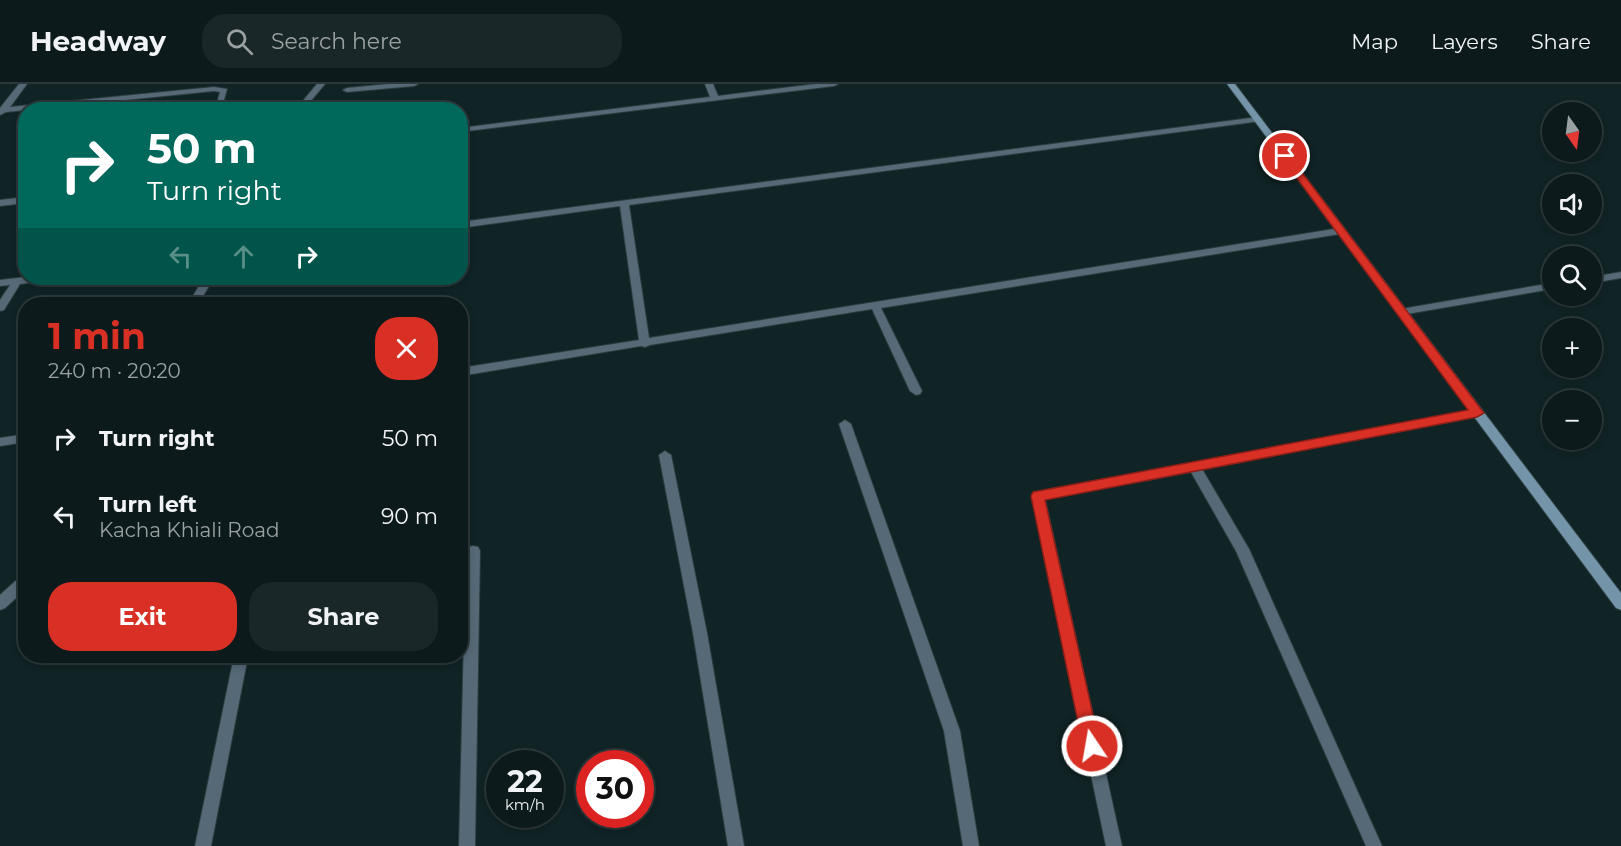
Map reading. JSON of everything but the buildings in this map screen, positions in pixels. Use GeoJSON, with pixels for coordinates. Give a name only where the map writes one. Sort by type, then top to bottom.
{"type":"FeatureCollection","features":[{"type":"Feature","properties":{"kind":"street"},"geometry":{"type":"LineString","coordinates":[[1,111],[23,84]]}},
{"type":"Feature","properties":{"kind":"street"},"geometry":{"type":"LineString","coordinates":[[305,102],[321,84]]}},
{"type":"Feature","properties":{"kind":"street"},"geometry":{"type":"LineString","coordinates":[[347,90],[414,84]]}},
{"type":"Feature","properties":{"kind":"street"},"geometry":{"type":"LineString","coordinates":[[709,84],[715,99]]}},
{"type":"Feature","properties":{"kind":"street"},"geometry":{"type":"LineString","coordinates":[[468,129],[828,84]]}},
{"type":"Feature","properties":{"kind":"street"},"geometry":{"type":"LineString","coordinates":[[1231,84],[1621,604]]}},
{"type":"Feature","properties":{"kind":"street"},"geometry":{"type":"LineString","coordinates":[[79,102],[214,89],[224,92],[221,102]]}},
{"type":"Feature","properties":{"kind":"street"},"geometry":{"type":"LineString","coordinates":[[119,102],[123,97]]}},
{"type":"Feature","properties":{"kind":"street"},"geometry":{"type":"LineString","coordinates":[[1,111],[18,109]]}},
{"type":"Feature","properties":{"kind":"street"},"geometry":{"type":"LineString","coordinates":[[468,224],[1258,119]]}},
{"type":"Feature","properties":{"kind":"street"},"geometry":{"type":"LineString","coordinates":[[0,203],[18,201]]}},
{"type":"Feature","properties":{"kind":"street"},"geometry":{"type":"LineString","coordinates":[[624,203],[645,344]]}},
{"type":"Feature","properties":{"kind":"street"},"geometry":{"type":"LineString","coordinates":[[468,371],[1340,231]]}},
{"type":"Feature","properties":{"kind":"street"},"geometry":{"type":"LineString","coordinates":[[1602,278],[1621,275]]}},
{"type":"Feature","properties":{"kind":"street"},"geometry":{"type":"LineString","coordinates":[[0,283],[17,281]]}},
{"type":"Feature","properties":{"kind":"street"},"geometry":{"type":"LineString","coordinates":[[0,308],[17,281]]}},
{"type":"Feature","properties":{"kind":"street"},"geometry":{"type":"LineString","coordinates":[[1401,312],[1542,288]]}},
{"type":"Feature","properties":{"kind":"street"},"geometry":{"type":"LineString","coordinates":[[876,307],[916,391]]}},
{"type":"Feature","properties":{"kind":"street"},"geometry":{"type":"LineString","coordinates":[[1114,846],[1038,496],[1477,413]]}},
{"type":"Feature","properties":{"kind":"street"},"geometry":{"type":"LineString","coordinates":[[845,424],[954,740],[971,846]]}},
{"type":"Feature","properties":{"kind":"street"},"geometry":{"type":"LineString","coordinates":[[0,442],[18,439]]}},
{"type":"Feature","properties":{"kind":"street"},"geometry":{"type":"LineString","coordinates":[[665,455],[700,633],[736,846]]}},
{"type":"Feature","properties":{"kind":"street"},"geometry":{"type":"LineString","coordinates":[[1194,466],[1242,549],[1374,846]]}},
{"type":"Feature","properties":{"kind":"street"},"geometry":{"type":"LineString","coordinates":[[467,846],[473,551]]}},
{"type":"Feature","properties":{"kind":"street"},"geometry":{"type":"LineString","coordinates":[[0,604],[18,587]]}},
{"type":"Feature","properties":{"kind":"street"},"geometry":{"type":"LineString","coordinates":[[202,846],[240,663]]}},
{"type":"Feature","properties":{"kind":"route"},"geometry":{"type":"LineString","coordinates":[[1092,746],[1038,496],[1477,413],[1285,156]]}}]}
